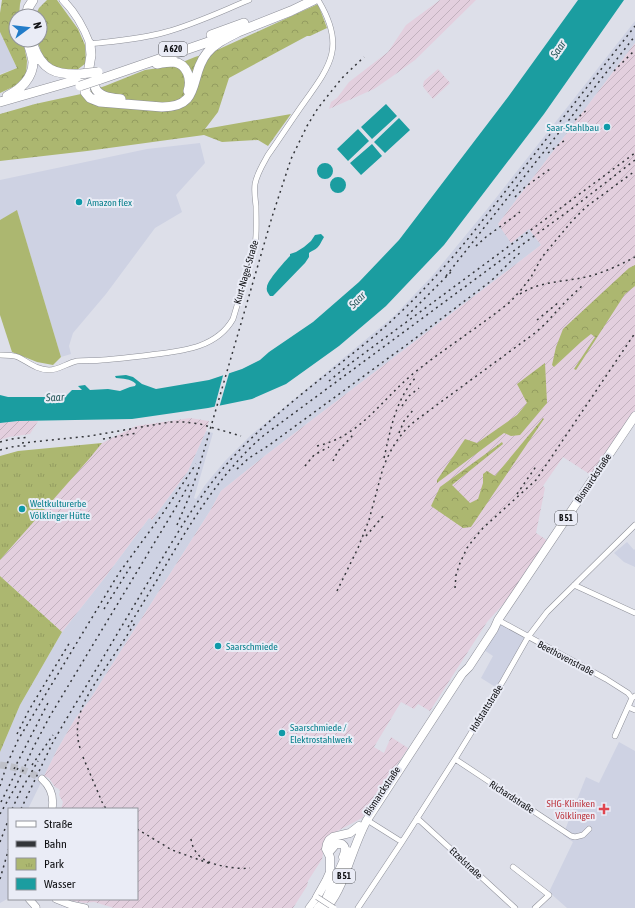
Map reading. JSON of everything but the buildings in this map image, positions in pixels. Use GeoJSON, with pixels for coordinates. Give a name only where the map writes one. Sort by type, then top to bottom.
{"type":"FeatureCollection","features":[{"type":"Feature","properties":{"kind":"highway","name":"A 620"},"geometry":{"type":"LineString","coordinates":[[98,75],[262,17],[290,9],[301,0]]}},
{"type":"Feature","properties":{"kind":"highway","name":"A 620"},"geometry":{"type":"LineString","coordinates":[[98,75],[126,70],[244,30],[314,0]]}},
{"type":"Feature","properties":{"kind":"highway"},"geometry":{"type":"LineString","coordinates":[[90,44],[91,55],[86,92],[90,98],[100,102],[171,107],[187,100],[191,94],[199,67],[203,58],[208,52],[222,41],[244,30]]}},
{"type":"Feature","properties":{"kind":"highway"},"geometry":{"type":"LineString","coordinates":[[90,44],[93,54],[94,85],[95,89],[102,95],[116,98],[170,103],[176,102],[185,96],[190,85],[188,72],[174,62],[160,63],[126,70]]}},
{"type":"Feature","properties":{"kind":"highway"},"geometry":{"type":"LineString","coordinates":[[0,101],[9,96],[28,79],[33,63],[30,48]]}},
{"type":"Feature","properties":{"kind":"highway"},"geometry":{"type":"LineString","coordinates":[[34,48],[46,66],[61,74],[80,80]]}},
{"type":"Feature","properties":{"kind":"highway"},"geometry":{"type":"LineString","coordinates":[[0,101],[98,75]]}},
{"type":"Feature","properties":{"kind":"highway"},"geometry":{"type":"LineString","coordinates":[[0,108],[80,80]]}},
{"type":"Feature","properties":{"kind":"main road"},"geometry":{"type":"LineString","coordinates":[[64,0],[71,8],[85,31],[90,44]]}},
{"type":"Feature","properties":{"kind":"main road","name":"Bismarckstraße"},"geometry":{"type":"LineString","coordinates":[[353,843],[462,674],[469,667],[494,629],[498,620],[635,416]]}},
{"type":"Feature","properties":{"kind":"main road","name":"Bismarckstraße"},"geometry":{"type":"LineString","coordinates":[[353,843],[359,826],[396,770],[419,740]]}},
{"type":"Feature","properties":{"kind":"main road"},"geometry":{"type":"LineString","coordinates":[[42,779],[47,784],[51,792],[52,808]]}},
{"type":"Feature","properties":{"kind":"main road"},"geometry":{"type":"LineString","coordinates":[[330,854],[326,849],[329,840],[333,837],[350,833],[359,826]]}},
{"type":"Feature","properties":{"kind":"main road"},"geometry":{"type":"LineString","coordinates":[[309,908],[329,876],[331,869],[330,854],[332,843],[335,841],[342,841],[353,843]]}},
{"type":"Feature","properties":{"kind":"main road","name":"B 51"},"geometry":{"type":"LineString","coordinates":[[318,908],[326,899],[353,843]]}},
{"type":"Feature","properties":{"kind":"main road","name":"B 51"},"geometry":{"type":"LineString","coordinates":[[326,908],[331,903],[345,874],[353,843]]}},
{"type":"Feature","properties":{"kind":"main road"},"geometry":{"type":"LineString","coordinates":[[330,854],[336,844],[342,844],[345,846],[339,872]]}},
{"type":"Feature","properties":{"kind":"main road"},"geometry":{"type":"LineString","coordinates":[[30,900],[36,907]]}},
{"type":"Feature","properties":{"kind":"main road"},"geometry":{"type":"LineString","coordinates":[[58,900],[85,908]]}},
{"type":"Feature","properties":{"kind":"street"},"geometry":{"type":"LineString","coordinates":[[90,44],[129,40],[166,32],[249,0]]}},
{"type":"Feature","properties":{"kind":"street","name":"Kurt-Nagel-Straße"},"geometry":{"type":"LineString","coordinates":[[0,355],[18,357],[36,367],[49,370],[78,361],[115,359],[184,351],[210,342],[224,332],[233,320],[256,241],[257,225],[255,184],[258,175],[268,155],[328,68],[333,48],[333,38],[327,17],[318,0]]}},
{"type":"Feature","properties":{"kind":"street","name":"Hofstattstraße"},"geometry":{"type":"LineString","coordinates":[[358,908],[455,760],[504,681],[528,637],[544,615],[635,525]]}},
{"type":"Feature","properties":{"kind":"street"},"geometry":{"type":"LineString","coordinates":[[574,584],[635,613]]}},
{"type":"Feature","properties":{"kind":"street","name":"Beethovenstraße"},"geometry":{"type":"LineString","coordinates":[[498,620],[628,692],[633,697],[615,736]]}},
{"type":"Feature","properties":{"kind":"street"},"geometry":{"type":"LineString","coordinates":[[628,707],[635,710]]}},
{"type":"Feature","properties":{"kind":"street","name":"Richardstraße"},"geometry":{"type":"LineString","coordinates":[[455,760],[572,836],[575,837],[583,835],[589,829]]}},
{"type":"Feature","properties":{"kind":"street","name":"Etzelstraße"},"geometry":{"type":"LineString","coordinates":[[417,818],[515,908]]}},
{"type":"Feature","properties":{"kind":"street"},"geometry":{"type":"LineString","coordinates":[[367,820],[402,842]]}},
{"type":"Feature","properties":{"kind":"street"},"geometry":{"type":"LineString","coordinates":[[513,867],[549,895],[535,908]]}},
{"type":"Feature","properties":{"kind":"street"},"geometry":{"type":"LineString","coordinates":[[316,897],[334,908]]}},
{"type":"Feature","properties":{"kind":"shaded area"},"geometry":{"type":"Polygon","coordinates":[[[440,0],[476,0],[415,60],[374,89],[329,109],[331,102],[337,98],[349,82],[388,52],[406,25],[440,0]]]}},
{"type":"Feature","properties":{"kind":"shaded area"},"geometry":{"type":"Polygon","coordinates":[[[635,21],[635,43],[498,224],[529,229],[541,245],[221,491],[210,511],[89,701],[75,719],[57,750],[28,808],[8,808],[8,899],[0,903],[0,752],[20,705],[62,632],[149,518],[152,520],[188,471],[206,431],[213,433],[194,498],[196,499],[205,485],[225,461],[251,435],[394,316],[433,275],[488,208],[635,21]]]}},
{"type":"Feature","properties":{"kind":"shaded area"},"geometry":{"type":"Polygon","coordinates":[[[0,32],[17,68],[0,74],[0,32]]]}},
{"type":"Feature","properties":{"kind":"shaded area"},"geometry":{"type":"Polygon","coordinates":[[[635,43],[635,410],[591,475],[563,457],[543,486],[545,488],[536,533],[548,541],[508,599],[487,622],[430,711],[418,704],[414,709],[401,702],[374,747],[384,753],[391,737],[408,748],[362,818],[328,836],[323,849],[322,859],[293,908],[114,908],[94,902],[85,903],[73,901],[72,900],[138,900],[138,808],[61,808],[63,802],[59,795],[59,789],[55,787],[49,778],[44,776],[75,719],[89,701],[210,511],[221,491],[541,245],[529,229],[511,243],[498,224],[635,43]]]}},
{"type":"Feature","properties":{"kind":"shaded area"},"geometry":{"type":"Polygon","coordinates":[[[438,69],[450,83],[433,99],[423,85],[424,81],[438,69]]]}},
{"type":"Feature","properties":{"kind":"shaded area"},"geometry":{"type":"Polygon","coordinates":[[[200,143],[205,163],[176,195],[182,212],[155,228],[106,294],[73,333],[69,346],[71,354],[61,357],[17,211],[0,220],[0,180],[147,149],[200,143]]]}},
{"type":"Feature","properties":{"kind":"shaded area"},"geometry":{"type":"Polygon","coordinates":[[[190,418],[209,421],[188,471],[152,520],[149,518],[62,632],[0,576],[0,560],[102,443],[136,426],[190,418]]]}},
{"type":"Feature","properties":{"kind":"shaded area"},"geometry":{"type":"Polygon","coordinates":[[[38,421],[30,434],[0,440],[0,423],[38,421]]]}},
{"type":"Feature","properties":{"kind":"shaded area"},"geometry":{"type":"Polygon","coordinates":[[[627,542],[634,550],[635,549],[635,567],[624,562],[614,553],[627,542]]]}},
{"type":"Feature","properties":{"kind":"shaded area"},"geometry":{"type":"Polygon","coordinates":[[[501,624],[526,639],[497,688],[481,678],[493,656],[484,650],[501,624]]]}},
{"type":"Feature","properties":{"kind":"shaded area","name":"SHG-Kliniken Völklingen"},"geometry":{"type":"Polygon","coordinates":[[[619,742],[635,751],[635,908],[567,908],[549,892],[573,842],[563,835],[586,777],[599,783],[619,742]]]}},
{"type":"Feature","properties":{"kind":"green space"},"geometry":{"type":"Polygon","coordinates":[[[2,0],[21,0],[20,8],[8,8],[8,48],[25,48],[27,61],[26,75],[15,86],[0,93],[0,75],[17,68],[0,32],[2,0]]]}},
{"type":"Feature","properties":{"kind":"green space"},"geometry":{"type":"Polygon","coordinates":[[[47,0],[57,0],[78,29],[85,45],[86,63],[77,70],[65,70],[55,67],[44,60],[40,48],[48,48],[48,8],[39,8],[47,0]]]}},
{"type":"Feature","properties":{"kind":"green space"},"geometry":{"type":"Polygon","coordinates":[[[318,4],[327,28],[307,36],[229,78],[218,112],[205,129],[291,114],[268,146],[258,140],[222,142],[204,135],[0,161],[0,114],[35,104],[81,94],[145,70],[173,66],[217,50],[318,4]]]}},
{"type":"Feature","properties":{"kind":"green space"},"geometry":{"type":"Polygon","coordinates":[[[17,210],[61,357],[53,365],[37,362],[12,352],[0,315],[0,220],[17,210]]]}},
{"type":"Feature","properties":{"kind":"green space"},"geometry":{"type":"Polygon","coordinates":[[[635,265],[635,286],[625,294],[576,370],[574,369],[595,337],[591,334],[554,367],[552,365],[556,347],[563,329],[629,268],[635,265]]]}},
{"type":"Feature","properties":{"kind":"green space"},"geometry":{"type":"Polygon","coordinates":[[[545,363],[547,403],[520,435],[511,436],[504,433],[437,483],[437,480],[465,439],[477,443],[517,415],[527,403],[517,384],[545,363]]]}},
{"type":"Feature","properties":{"kind":"green space"},"geometry":{"type":"Polygon","coordinates":[[[543,418],[544,419],[471,527],[463,528],[431,506],[440,487],[502,442],[503,444],[452,485],[470,503],[478,499],[483,483],[483,474],[487,471],[495,476],[543,418]]]}},
{"type":"Feature","properties":{"kind":"green space","name":"Weltkulturerbe Völklinger Hütte"},"geometry":{"type":"Polygon","coordinates":[[[102,443],[0,560],[0,456],[18,451],[102,443]]]}},
{"type":"Feature","properties":{"kind":"green space"},"geometry":{"type":"Polygon","coordinates":[[[0,576],[62,632],[20,705],[0,752],[0,576]]]}},
{"type":"Feature","properties":{"kind":"water","name":"Saar"},"geometry":{"type":"Polygon","coordinates":[[[578,0],[624,0],[544,114],[444,245],[386,306],[339,346],[286,384],[252,399],[208,408],[132,419],[18,421],[0,423],[0,395],[8,397],[65,397],[72,390],[82,390],[78,386],[85,385],[90,390],[108,389],[120,391],[135,386],[136,384],[129,380],[116,378],[115,376],[126,375],[133,377],[142,384],[156,389],[209,380],[242,369],[260,360],[269,352],[313,322],[359,282],[399,240],[508,97],[578,0]]]}},
{"type":"Feature","properties":{"kind":"water"},"geometry":{"type":"Polygon","coordinates":[[[386,104],[397,116],[372,139],[361,127],[386,104]]]}},
{"type":"Feature","properties":{"kind":"water"},"geometry":{"type":"Polygon","coordinates":[[[399,118],[410,130],[385,153],[374,142],[399,118]]]}},
{"type":"Feature","properties":{"kind":"water"},"geometry":{"type":"Polygon","coordinates":[[[358,129],[369,141],[348,161],[337,149],[358,129]]]}},
{"type":"Feature","properties":{"kind":"water"},"geometry":{"type":"Polygon","coordinates":[[[372,144],[382,156],[361,175],[350,163],[372,144]]]}},
{"type":"Feature","properties":{"kind":"water"},"geometry":{"type":"Polygon","coordinates":[[[325,163],[331,165],[333,171],[331,177],[325,179],[319,177],[317,171],[319,165],[325,163]]]}},
{"type":"Feature","properties":{"kind":"water"},"geometry":{"type":"Polygon","coordinates":[[[338,177],[345,182],[346,185],[341,192],[338,193],[331,188],[330,185],[335,178],[338,177]]]}},
{"type":"Feature","properties":{"kind":"water"},"geometry":{"type":"Polygon","coordinates":[[[321,234],[324,237],[321,243],[317,248],[309,253],[309,257],[305,263],[273,296],[270,296],[267,292],[268,284],[290,254],[304,247],[315,235],[321,234]]]}},
{"type":"Feature","properties":{"kind":"pier"},"geometry":{"type":"Polygon","coordinates":[[[230,370],[219,408],[214,409],[224,372],[230,370]]]}},
{"type":"Feature","properties":{"kind":"tunnel"},"geometry":{"type":"LineString","coordinates":[[0,765],[22,770],[42,779]]}},
{"type":"Feature","properties":{"kind":"railway"},"geometry":{"type":"LineString","coordinates":[[21,808],[53,742],[67,718],[181,527],[212,482],[235,455],[268,423],[373,337],[427,286],[475,230],[635,26]]}},
{"type":"Feature","properties":{"kind":"railway"},"geometry":{"type":"LineString","coordinates":[[446,276],[635,36]]}},
{"type":"Feature","properties":{"kind":"railway"},"geometry":{"type":"LineString","coordinates":[[614,71],[635,50]]}},
{"type":"Feature","properties":{"kind":"railway"},"geometry":{"type":"LineString","coordinates":[[177,525],[198,471],[272,217],[291,159],[307,126],[318,108],[342,78],[364,57]]}},
{"type":"Feature","properties":{"kind":"railway"},"geometry":{"type":"LineString","coordinates":[[575,120],[588,109]]}},
{"type":"Feature","properties":{"kind":"railway"},"geometry":{"type":"LineString","coordinates":[[548,153],[565,140]]}},
{"type":"Feature","properties":{"kind":"railway"},"geometry":{"type":"LineString","coordinates":[[329,381],[351,363],[635,153]]}},
{"type":"Feature","properties":{"kind":"railway"},"geometry":{"type":"LineString","coordinates":[[128,627],[204,504],[231,468],[263,436],[574,207],[635,160]]}},
{"type":"Feature","properties":{"kind":"railway"},"geometry":{"type":"LineString","coordinates":[[515,197],[525,187],[550,169]]}},
{"type":"Feature","properties":{"kind":"railway"},"geometry":{"type":"LineString","coordinates":[[317,446],[332,441],[358,426],[414,373],[510,302],[531,277],[542,257],[572,221],[586,207],[635,171]]}},
{"type":"Feature","properties":{"kind":"railway"},"geometry":{"type":"LineString","coordinates":[[476,246],[520,212]]}},
{"type":"Feature","properties":{"kind":"railway"},"geometry":{"type":"LineString","coordinates":[[237,469],[249,458],[268,446],[409,343],[491,281],[522,251]]}},
{"type":"Feature","properties":{"kind":"railway"},"geometry":{"type":"LineString","coordinates":[[520,294],[544,284],[586,277],[599,273],[635,257]]}},
{"type":"Feature","properties":{"kind":"railway"},"geometry":{"type":"LineString","coordinates":[[407,316],[451,272]]}},
{"type":"Feature","properties":{"kind":"railway"},"geometry":{"type":"LineString","coordinates":[[337,591],[358,548],[369,520],[383,468],[392,448],[400,436],[415,421],[535,333],[584,284]]}},
{"type":"Feature","properties":{"kind":"railway"},"geometry":{"type":"LineString","coordinates":[[537,320],[559,302]]}},
{"type":"Feature","properties":{"kind":"railway"},"geometry":{"type":"LineString","coordinates":[[455,588],[456,575],[467,548],[483,528],[536,480],[635,333]]}},
{"type":"Feature","properties":{"kind":"railway"},"geometry":{"type":"LineString","coordinates":[[384,458],[398,405],[416,377]]}},
{"type":"Feature","properties":{"kind":"railway"},"geometry":{"type":"LineString","coordinates":[[402,406],[409,396],[419,388]]}},
{"type":"Feature","properties":{"kind":"railway"},"geometry":{"type":"LineString","coordinates":[[399,433],[404,421],[414,409]]}},
{"type":"Feature","properties":{"kind":"railway"},"geometry":{"type":"LineString","coordinates":[[22,443],[90,436],[170,422],[200,424],[241,436]]}},
{"type":"Feature","properties":{"kind":"railway"},"geometry":{"type":"LineString","coordinates":[[103,439],[137,433]]}},
{"type":"Feature","properties":{"kind":"railway"},"geometry":{"type":"LineString","coordinates":[[333,461],[338,451],[354,434]]}},
{"type":"Feature","properties":{"kind":"railway"},"geometry":{"type":"LineString","coordinates":[[0,442],[29,437]]}},
{"type":"Feature","properties":{"kind":"railway"},"geometry":{"type":"LineString","coordinates":[[0,450],[16,446],[28,446]]}},
{"type":"Feature","properties":{"kind":"railway"},"geometry":{"type":"LineString","coordinates":[[305,466],[314,455],[329,447]]}},
{"type":"Feature","properties":{"kind":"railway"},"geometry":{"type":"LineString","coordinates":[[0,786],[7,764],[18,740],[119,573],[163,513],[196,464]]}},
{"type":"Feature","properties":{"kind":"railway"},"geometry":{"type":"LineString","coordinates":[[517,494],[537,465]]}},
{"type":"Feature","properties":{"kind":"railway"},"geometry":{"type":"LineString","coordinates":[[0,814],[16,786],[33,748],[50,716],[189,484]]}},
{"type":"Feature","properties":{"kind":"railway"},"geometry":{"type":"LineString","coordinates":[[366,536],[384,515]]}},
{"type":"Feature","properties":{"kind":"railway"},"geometry":{"type":"LineString","coordinates":[[104,609],[131,566]]}},
{"type":"Feature","properties":{"kind":"railway"},"geometry":{"type":"LineString","coordinates":[[80,748],[78,725],[84,703],[95,683],[135,623]]}},
{"type":"Feature","properties":{"kind":"railway"},"geometry":{"type":"LineString","coordinates":[[17,734],[29,710],[70,642]]}},
{"type":"Feature","properties":{"kind":"railway"},"geometry":{"type":"LineString","coordinates":[[14,769],[49,701]]}},
{"type":"Feature","properties":{"kind":"railway"},"geometry":{"type":"LineString","coordinates":[[32,765],[53,735]]}},
{"type":"Feature","properties":{"kind":"railway"},"geometry":{"type":"LineString","coordinates":[[83,757],[105,808]]}},
{"type":"Feature","properties":{"kind":"railway"},"geometry":{"type":"LineString","coordinates":[[12,808],[38,761]]}},
{"type":"Feature","properties":{"kind":"railway"},"geometry":{"type":"LineString","coordinates":[[1,802],[19,766]]}},
{"type":"Feature","properties":{"kind":"railway"},"geometry":{"type":"LineString","coordinates":[[0,842],[8,821]]}},
{"type":"Feature","properties":{"kind":"railway"},"geometry":{"type":"LineString","coordinates":[[138,830],[172,850],[211,864]]}},
{"type":"Feature","properties":{"kind":"railway"},"geometry":{"type":"LineString","coordinates":[[191,839],[199,856],[209,862],[228,867],[250,868]]}},
{"type":"Feature","properties":{"kind":"railway"},"geometry":{"type":"LineString","coordinates":[[0,879],[8,851]]}},
{"type":"Feature","properties":{"kind":"place","name":"Saar-Stahlbau"},"geometry":{"type":"Point","coordinates":[607,127]}},
{"type":"Feature","properties":{"kind":"place","name":"Amazon flex"},"geometry":{"type":"Point","coordinates":[79,202]}},
{"type":"Feature","properties":{"kind":"place","name":"Weltkulturerbe Völklinger Hütte"},"geometry":{"type":"Point","coordinates":[22,509]}},
{"type":"Feature","properties":{"kind":"place","name":"Saarschmiede"},"geometry":{"type":"Point","coordinates":[218,646]}},
{"type":"Feature","properties":{"kind":"place","name":"Saarschmiede / Elektrostahlwerk"},"geometry":{"type":"Point","coordinates":[282,733]}},
{"type":"Feature","properties":{"kind":"place","name":"SHG-Kliniken Völklingen"},"geometry":{"type":"Point","coordinates":[604,809]}}]}
